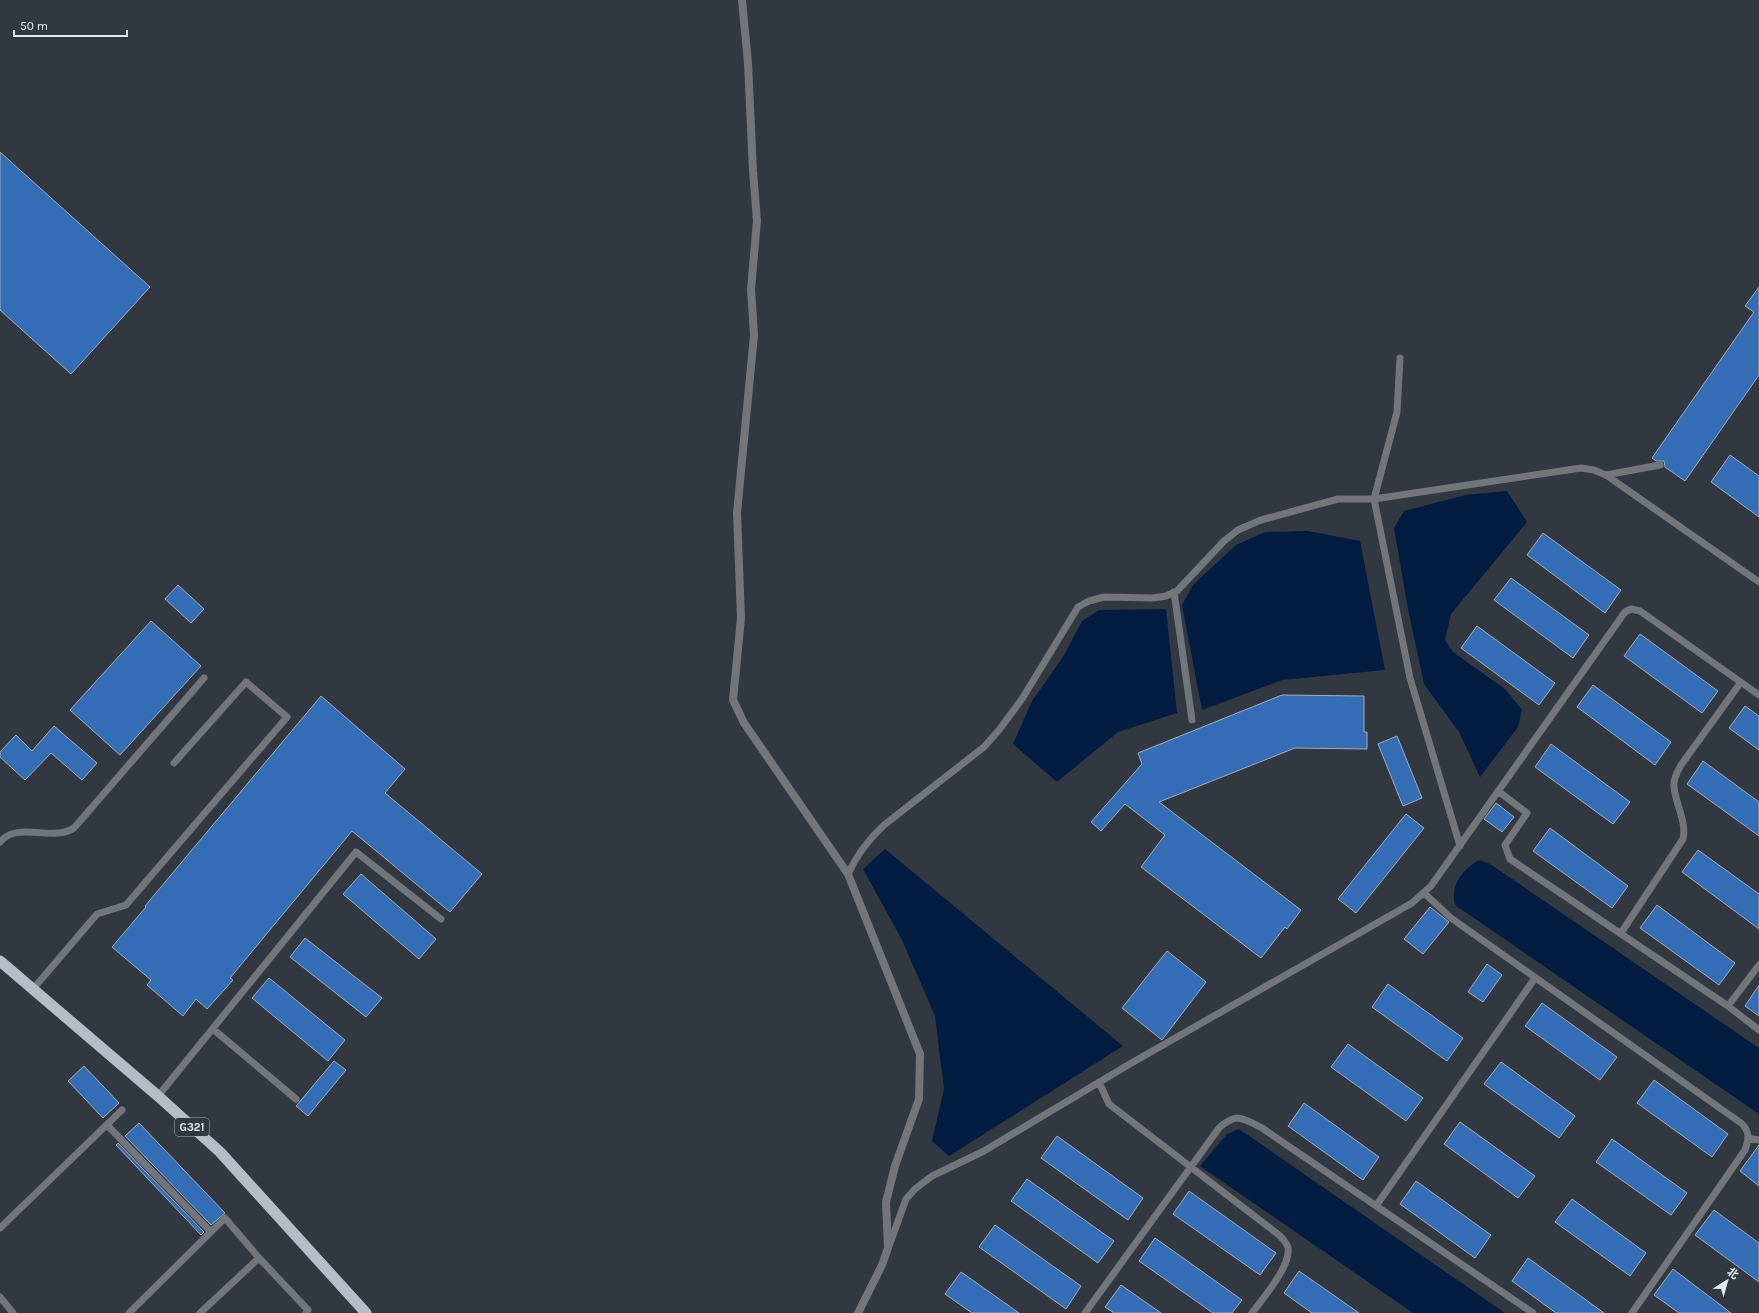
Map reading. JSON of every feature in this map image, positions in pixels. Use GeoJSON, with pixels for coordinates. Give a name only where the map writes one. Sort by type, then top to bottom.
{"type":"FeatureCollection","features":[{"type":"Feature","properties":{"kind":"highway","name":"G321"},"geometry":{"type":"LineString","coordinates":[[0,961],[158,1096],[220,1152],[366,1313]]}},
{"type":"Feature","properties":{"kind":"street"},"geometry":{"type":"LineString","coordinates":[[742,0],[748,63],[752,171],[757,222],[751,288],[754,335],[737,513],[741,618],[733,700],[744,723],[848,874],[920,1054],[919,1099],[895,1166],[886,1202],[888,1248],[882,1265],[858,1313]]}},
{"type":"Feature","properties":{"kind":"lane"},"geometry":{"type":"LineString","coordinates":[[1400,358],[1397,412],[1374,498],[1410,678],[1460,846]]}},
{"type":"Feature","properties":{"kind":"lane"},"geometry":{"type":"LineString","coordinates":[[1606,475],[1660,465]]}},
{"type":"Feature","properties":{"kind":"lane"},"geometry":{"type":"LineString","coordinates":[[848,874],[863,846],[878,830],[984,747],[999,730],[1022,699],[1078,607],[1089,600],[1104,597],[1153,598],[1166,596],[1177,591],[1224,542],[1238,530],[1261,520],[1338,499],[1374,498],[1581,468],[1594,470],[1606,475],[1759,582]]}},
{"type":"Feature","properties":{"kind":"lane"},"geometry":{"type":"LineString","coordinates":[[1174,592],[1192,720]]}},
{"type":"Feature","properties":{"kind":"lane"},"geometry":{"type":"LineString","coordinates":[[888,1248],[906,1199],[926,1180],[940,1171],[984,1151],[1099,1082],[1412,903],[1424,893],[1431,886],[1460,846],[1625,612],[1631,609],[1640,611],[1759,695]]}},
{"type":"Feature","properties":{"kind":"lane"},"geometry":{"type":"LineString","coordinates":[[0,842],[3,838],[14,834],[61,834],[74,828],[204,678]]}},
{"type":"Feature","properties":{"kind":"lane"},"geometry":{"type":"LineString","coordinates":[[34,989],[97,914],[126,905],[287,717],[246,682],[174,763]]}},
{"type":"Feature","properties":{"kind":"lane"},"geometry":{"type":"LineString","coordinates":[[1620,933],[1683,839],[1684,828],[1674,786],[1676,774],[1742,682]]}},
{"type":"Feature","properties":{"kind":"lane"},"geometry":{"type":"LineString","coordinates":[[1498,791],[1527,813],[1505,846],[1510,859],[1728,1006],[1759,1030]]}},
{"type":"Feature","properties":{"kind":"lane"},"geometry":{"type":"LineString","coordinates":[[158,1096],[356,852],[441,919]]}},
{"type":"Feature","properties":{"kind":"lane"},"geometry":{"type":"LineString","coordinates":[[1424,893],[1451,918],[1742,1123],[1747,1129],[1748,1138],[1745,1150],[1632,1313]]}},
{"type":"Feature","properties":{"kind":"lane"},"geometry":{"type":"LineString","coordinates":[[1728,1006],[1759,964]]}},
{"type":"Feature","properties":{"kind":"lane"},"geometry":{"type":"LineString","coordinates":[[1376,1206],[1535,978]]}},
{"type":"Feature","properties":{"kind":"lane"},"geometry":{"type":"LineString","coordinates":[[213,1029],[296,1099]]}},
{"type":"Feature","properties":{"kind":"lane"},"geometry":{"type":"LineString","coordinates":[[1099,1082],[1109,1104],[1190,1168],[1279,1235],[1288,1246],[1285,1264],[1252,1313]]}},
{"type":"Feature","properties":{"kind":"lane"},"geometry":{"type":"LineString","coordinates":[[0,1228],[122,1110]]}},
{"type":"Feature","properties":{"kind":"lane"},"geometry":{"type":"LineString","coordinates":[[1085,1313],[1219,1128],[1232,1118],[1244,1118],[1262,1128],[1533,1313]]}},
{"type":"Feature","properties":{"kind":"lane"},"geometry":{"type":"LineString","coordinates":[[107,1125],[211,1232]]}},
{"type":"Feature","properties":{"kind":"lane"},"geometry":{"type":"LineString","coordinates":[[1748,1138],[1759,1140]]}},
{"type":"Feature","properties":{"kind":"lane"},"geometry":{"type":"LineString","coordinates":[[129,1313],[225,1218],[259,1258],[308,1310],[306,1313]]}},
{"type":"Feature","properties":{"kind":"lane"},"geometry":{"type":"LineString","coordinates":[[200,1313],[259,1258]]}},
{"type":"Feature","properties":{"kind":"lane"},"geometry":{"type":"LineString","coordinates":[[0,1297],[13,1313]]}},
{"type":"Feature","properties":{"kind":"water"},"geometry":{"type":"Polygon","coordinates":[[[1507,491],[1527,522],[1451,614],[1445,640],[1453,652],[1505,689],[1522,710],[1518,727],[1480,777],[1459,732],[1424,684],[1408,609],[1394,528],[1404,511],[1466,495],[1507,491]]]}},
{"type":"Feature","properties":{"kind":"water"},"geometry":{"type":"Polygon","coordinates":[[[1308,531],[1360,541],[1385,670],[1282,680],[1202,710],[1182,605],[1193,585],[1236,545],[1265,532],[1308,531]]]}},
{"type":"Feature","properties":{"kind":"water"},"geometry":{"type":"Polygon","coordinates":[[[1166,609],[1177,713],[1118,732],[1057,782],[1013,744],[1032,701],[1063,657],[1082,621],[1099,610],[1166,609]]]}},
{"type":"Feature","properties":{"kind":"water"},"geometry":{"type":"Polygon","coordinates":[[[885,849],[1123,1046],[949,1156],[932,1141],[944,1089],[935,1016],[902,940],[863,869],[885,849]]]}},
{"type":"Feature","properties":{"kind":"water"},"geometry":{"type":"Polygon","coordinates":[[[1479,860],[1490,864],[1759,1048],[1759,1114],[1455,905],[1454,891],[1459,879],[1467,868],[1479,860]]]}},
{"type":"Feature","properties":{"kind":"water"},"geometry":{"type":"Polygon","coordinates":[[[1239,1129],[1505,1313],[1413,1313],[1200,1166],[1227,1134],[1239,1129]]]}},
{"type":"Feature","properties":{"kind":"building"},"geometry":{"type":"Polygon","coordinates":[[[0,152],[150,287],[71,374],[0,310],[0,152]]]}},
{"type":"Feature","properties":{"kind":"building"},"geometry":{"type":"Polygon","coordinates":[[[1759,287],[1759,375],[1685,481],[1665,467],[1664,461],[1656,461],[1652,458],[1754,312],[1745,306],[1759,287]]]}},
{"type":"Feature","properties":{"kind":"building"},"geometry":{"type":"Polygon","coordinates":[[[1730,455],[1759,476],[1759,517],[1711,482],[1730,455]]]}},
{"type":"Feature","properties":{"kind":"building"},"geometry":{"type":"Polygon","coordinates":[[[1543,533],[1621,590],[1605,613],[1527,555],[1543,533]]]}},
{"type":"Feature","properties":{"kind":"building"},"geometry":{"type":"Polygon","coordinates":[[[1511,578],[1589,635],[1573,658],[1494,600],[1511,578]]]}},
{"type":"Feature","properties":{"kind":"building"},"geometry":{"type":"Polygon","coordinates":[[[178,585],[204,609],[191,623],[165,599],[178,585]]]}},
{"type":"Feature","properties":{"kind":"building"},"geometry":{"type":"Polygon","coordinates":[[[151,621],[201,666],[120,755],[70,710],[151,621]]]}},
{"type":"Feature","properties":{"kind":"building"},"geometry":{"type":"Polygon","coordinates":[[[1477,626],[1555,683],[1539,705],[1461,648],[1477,626]]]}},
{"type":"Feature","properties":{"kind":"building"},"geometry":{"type":"Polygon","coordinates":[[[1640,634],[1718,691],[1702,713],[1624,656],[1640,634]]]}},
{"type":"Feature","properties":{"kind":"building"},"geometry":{"type":"Polygon","coordinates":[[[1593,685],[1671,742],[1655,765],[1577,707],[1593,685]]]}},
{"type":"Feature","properties":{"kind":"building"},"geometry":{"type":"Polygon","coordinates":[[[1282,695],[1364,696],[1364,732],[1367,732],[1367,749],[1295,748],[1159,802],[1301,910],[1287,929],[1285,927],[1261,958],[1141,867],[1165,835],[1125,804],[1101,831],[1091,822],[1142,764],[1138,753],[1282,695]]]}},
{"type":"Feature","properties":{"kind":"building"},"geometry":{"type":"Polygon","coordinates":[[[321,696],[405,769],[385,793],[482,874],[450,912],[352,831],[230,978],[233,980],[207,1009],[196,999],[183,1016],[147,985],[151,980],[112,947],[321,696]]]}},
{"type":"Feature","properties":{"kind":"building"},"geometry":{"type":"Polygon","coordinates":[[[1745,706],[1759,716],[1759,750],[1729,728],[1745,706]]]}},
{"type":"Feature","properties":{"kind":"building"},"geometry":{"type":"Polygon","coordinates":[[[54,726],[97,763],[82,780],[51,753],[25,780],[0,757],[0,752],[16,735],[32,751],[54,726]]]}},
{"type":"Feature","properties":{"kind":"building"},"geometry":{"type":"Polygon","coordinates":[[[1397,736],[1422,798],[1403,806],[1378,744],[1397,736]]]}},
{"type":"Feature","properties":{"kind":"building"},"geometry":{"type":"Polygon","coordinates":[[[1551,744],[1630,802],[1613,824],[1535,767],[1551,744]]]}},
{"type":"Feature","properties":{"kind":"building"},"geometry":{"type":"Polygon","coordinates":[[[1703,761],[1759,802],[1759,836],[1687,784],[1703,761]]]}},
{"type":"Feature","properties":{"kind":"building"},"geometry":{"type":"Polygon","coordinates":[[[1496,803],[1514,817],[1502,832],[1484,819],[1496,803]]]}},
{"type":"Feature","properties":{"kind":"building"},"geometry":{"type":"Polygon","coordinates":[[[1406,814],[1424,828],[1356,913],[1338,899],[1406,814]]]}},
{"type":"Feature","properties":{"kind":"building"},"geometry":{"type":"Polygon","coordinates":[[[1550,828],[1628,886],[1612,908],[1533,851],[1550,828]]]}},
{"type":"Feature","properties":{"kind":"building"},"geometry":{"type":"Polygon","coordinates":[[[1698,850],[1759,894],[1759,929],[1682,872],[1698,850]]]}},
{"type":"Feature","properties":{"kind":"building"},"geometry":{"type":"Polygon","coordinates":[[[361,874],[436,939],[419,959],[343,894],[361,874]]]}},
{"type":"Feature","properties":{"kind":"building"},"geometry":{"type":"Polygon","coordinates":[[[1657,905],[1735,963],[1719,985],[1640,928],[1657,905]]]}},
{"type":"Feature","properties":{"kind":"building"},"geometry":{"type":"Polygon","coordinates":[[[1430,907],[1449,922],[1423,954],[1404,939],[1430,907]]]}},
{"type":"Feature","properties":{"kind":"building"},"geometry":{"type":"Polygon","coordinates":[[[305,938],[382,998],[366,1017],[290,957],[305,938]]]}},
{"type":"Feature","properties":{"kind":"building"},"geometry":{"type":"Polygon","coordinates":[[[1167,951],[1206,982],[1162,1040],[1122,1008],[1167,951]]]}},
{"type":"Feature","properties":{"kind":"building"},"geometry":{"type":"Polygon","coordinates":[[[1487,964],[1502,975],[1483,1002],[1468,992],[1487,964]]]}},
{"type":"Feature","properties":{"kind":"building"},"geometry":{"type":"Polygon","coordinates":[[[269,978],[345,1040],[328,1061],[252,998],[269,978]]]}},
{"type":"Feature","properties":{"kind":"building"},"geometry":{"type":"Polygon","coordinates":[[[1388,984],[1463,1038],[1447,1061],[1372,1007],[1388,984]]]}},
{"type":"Feature","properties":{"kind":"building"},"geometry":{"type":"Polygon","coordinates":[[[1759,985],[1759,1016],[1745,1006],[1759,985]]]}},
{"type":"Feature","properties":{"kind":"building"},"geometry":{"type":"Polygon","coordinates":[[[1542,1003],[1617,1057],[1600,1080],[1525,1026],[1542,1003]]]}},
{"type":"Feature","properties":{"kind":"building"},"geometry":{"type":"Polygon","coordinates":[[[1348,1044],[1423,1098],[1406,1121],[1331,1067],[1348,1044]]]}},
{"type":"Feature","properties":{"kind":"building"},"geometry":{"type":"Polygon","coordinates":[[[334,1061],[346,1070],[308,1116],[296,1106],[334,1061]]]}},
{"type":"Feature","properties":{"kind":"building"},"geometry":{"type":"Polygon","coordinates":[[[1501,1062],[1575,1116],[1559,1138],[1484,1084],[1501,1062]]]}},
{"type":"Feature","properties":{"kind":"building"},"geometry":{"type":"Polygon","coordinates":[[[84,1066],[119,1103],[103,1118],[68,1081],[84,1066]]]}},
{"type":"Feature","properties":{"kind":"building"},"geometry":{"type":"Polygon","coordinates":[[[1654,1080],[1728,1134],[1712,1157],[1637,1103],[1654,1080]]]}},
{"type":"Feature","properties":{"kind":"building"},"geometry":{"type":"Polygon","coordinates":[[[1304,1103],[1379,1157],[1363,1180],[1288,1126],[1304,1103]]]}},
{"type":"Feature","properties":{"kind":"building"},"geometry":{"type":"Polygon","coordinates":[[[1460,1122],[1535,1176],[1518,1198],[1444,1144],[1460,1122]]]}},
{"type":"Feature","properties":{"kind":"building"},"geometry":{"type":"Polygon","coordinates":[[[139,1123],[225,1213],[211,1225],[125,1136],[139,1123]]]}},
{"type":"Feature","properties":{"kind":"building"},"geometry":{"type":"Polygon","coordinates":[[[1057,1136],[1143,1198],[1128,1220],[1041,1158],[1057,1136]]]}},
{"type":"Feature","properties":{"kind":"building"},"geometry":{"type":"Polygon","coordinates":[[[1612,1139],[1687,1193],[1671,1215],[1596,1162],[1612,1139]]]}},
{"type":"Feature","properties":{"kind":"building"},"geometry":{"type":"Polygon","coordinates":[[[118,1143],[204,1232],[201,1235],[116,1145],[118,1143]]]}},
{"type":"Feature","properties":{"kind":"building"},"geometry":{"type":"Polygon","coordinates":[[[1759,1145],[1759,1186],[1740,1171],[1759,1145]]]}},
{"type":"Feature","properties":{"kind":"building"},"geometry":{"type":"Polygon","coordinates":[[[1027,1179],[1114,1241],[1098,1263],[1011,1201],[1027,1179]]]}},
{"type":"Feature","properties":{"kind":"building"},"geometry":{"type":"Polygon","coordinates":[[[1416,1181],[1491,1235],[1475,1258],[1400,1204],[1416,1181]]]}},
{"type":"Feature","properties":{"kind":"building"},"geometry":{"type":"Polygon","coordinates":[[[1189,1191],[1276,1253],[1260,1275],[1173,1214],[1189,1191]]]}},
{"type":"Feature","properties":{"kind":"building"},"geometry":{"type":"Polygon","coordinates":[[[1572,1199],[1646,1253],[1630,1276],[1555,1222],[1572,1199]]]}},
{"type":"Feature","properties":{"kind":"building"},"geometry":{"type":"Polygon","coordinates":[[[1714,1210],[1759,1243],[1759,1282],[1695,1235],[1714,1210]]]}},
{"type":"Feature","properties":{"kind":"building"},"geometry":{"type":"Polygon","coordinates":[[[995,1225],[1081,1286],[1066,1309],[979,1247],[995,1225]]]}},
{"type":"Feature","properties":{"kind":"building"},"geometry":{"type":"Polygon","coordinates":[[[1155,1238],[1242,1300],[1232,1313],[1213,1313],[1139,1261],[1155,1238]]]}},
{"type":"Feature","properties":{"kind":"building"},"geometry":{"type":"Polygon","coordinates":[[[1528,1258],[1604,1313],[1556,1313],[1512,1281],[1528,1258]]]}},
{"type":"Feature","properties":{"kind":"building"},"geometry":{"type":"Polygon","coordinates":[[[1673,1269],[1731,1313],[1679,1313],[1654,1295],[1673,1269]]]}},
{"type":"Feature","properties":{"kind":"building"},"geometry":{"type":"Polygon","coordinates":[[[1299,1271],[1359,1313],[1312,1313],[1284,1293],[1299,1271]]]}},
{"type":"Feature","properties":{"kind":"building"},"geometry":{"type":"Polygon","coordinates":[[[961,1272],[1019,1313],[972,1313],[945,1294],[961,1272]]]}},
{"type":"Feature","properties":{"kind":"building"},"geometry":{"type":"Polygon","coordinates":[[[1121,1285],[1161,1313],[1114,1313],[1105,1307],[1121,1285]]]}}]}
